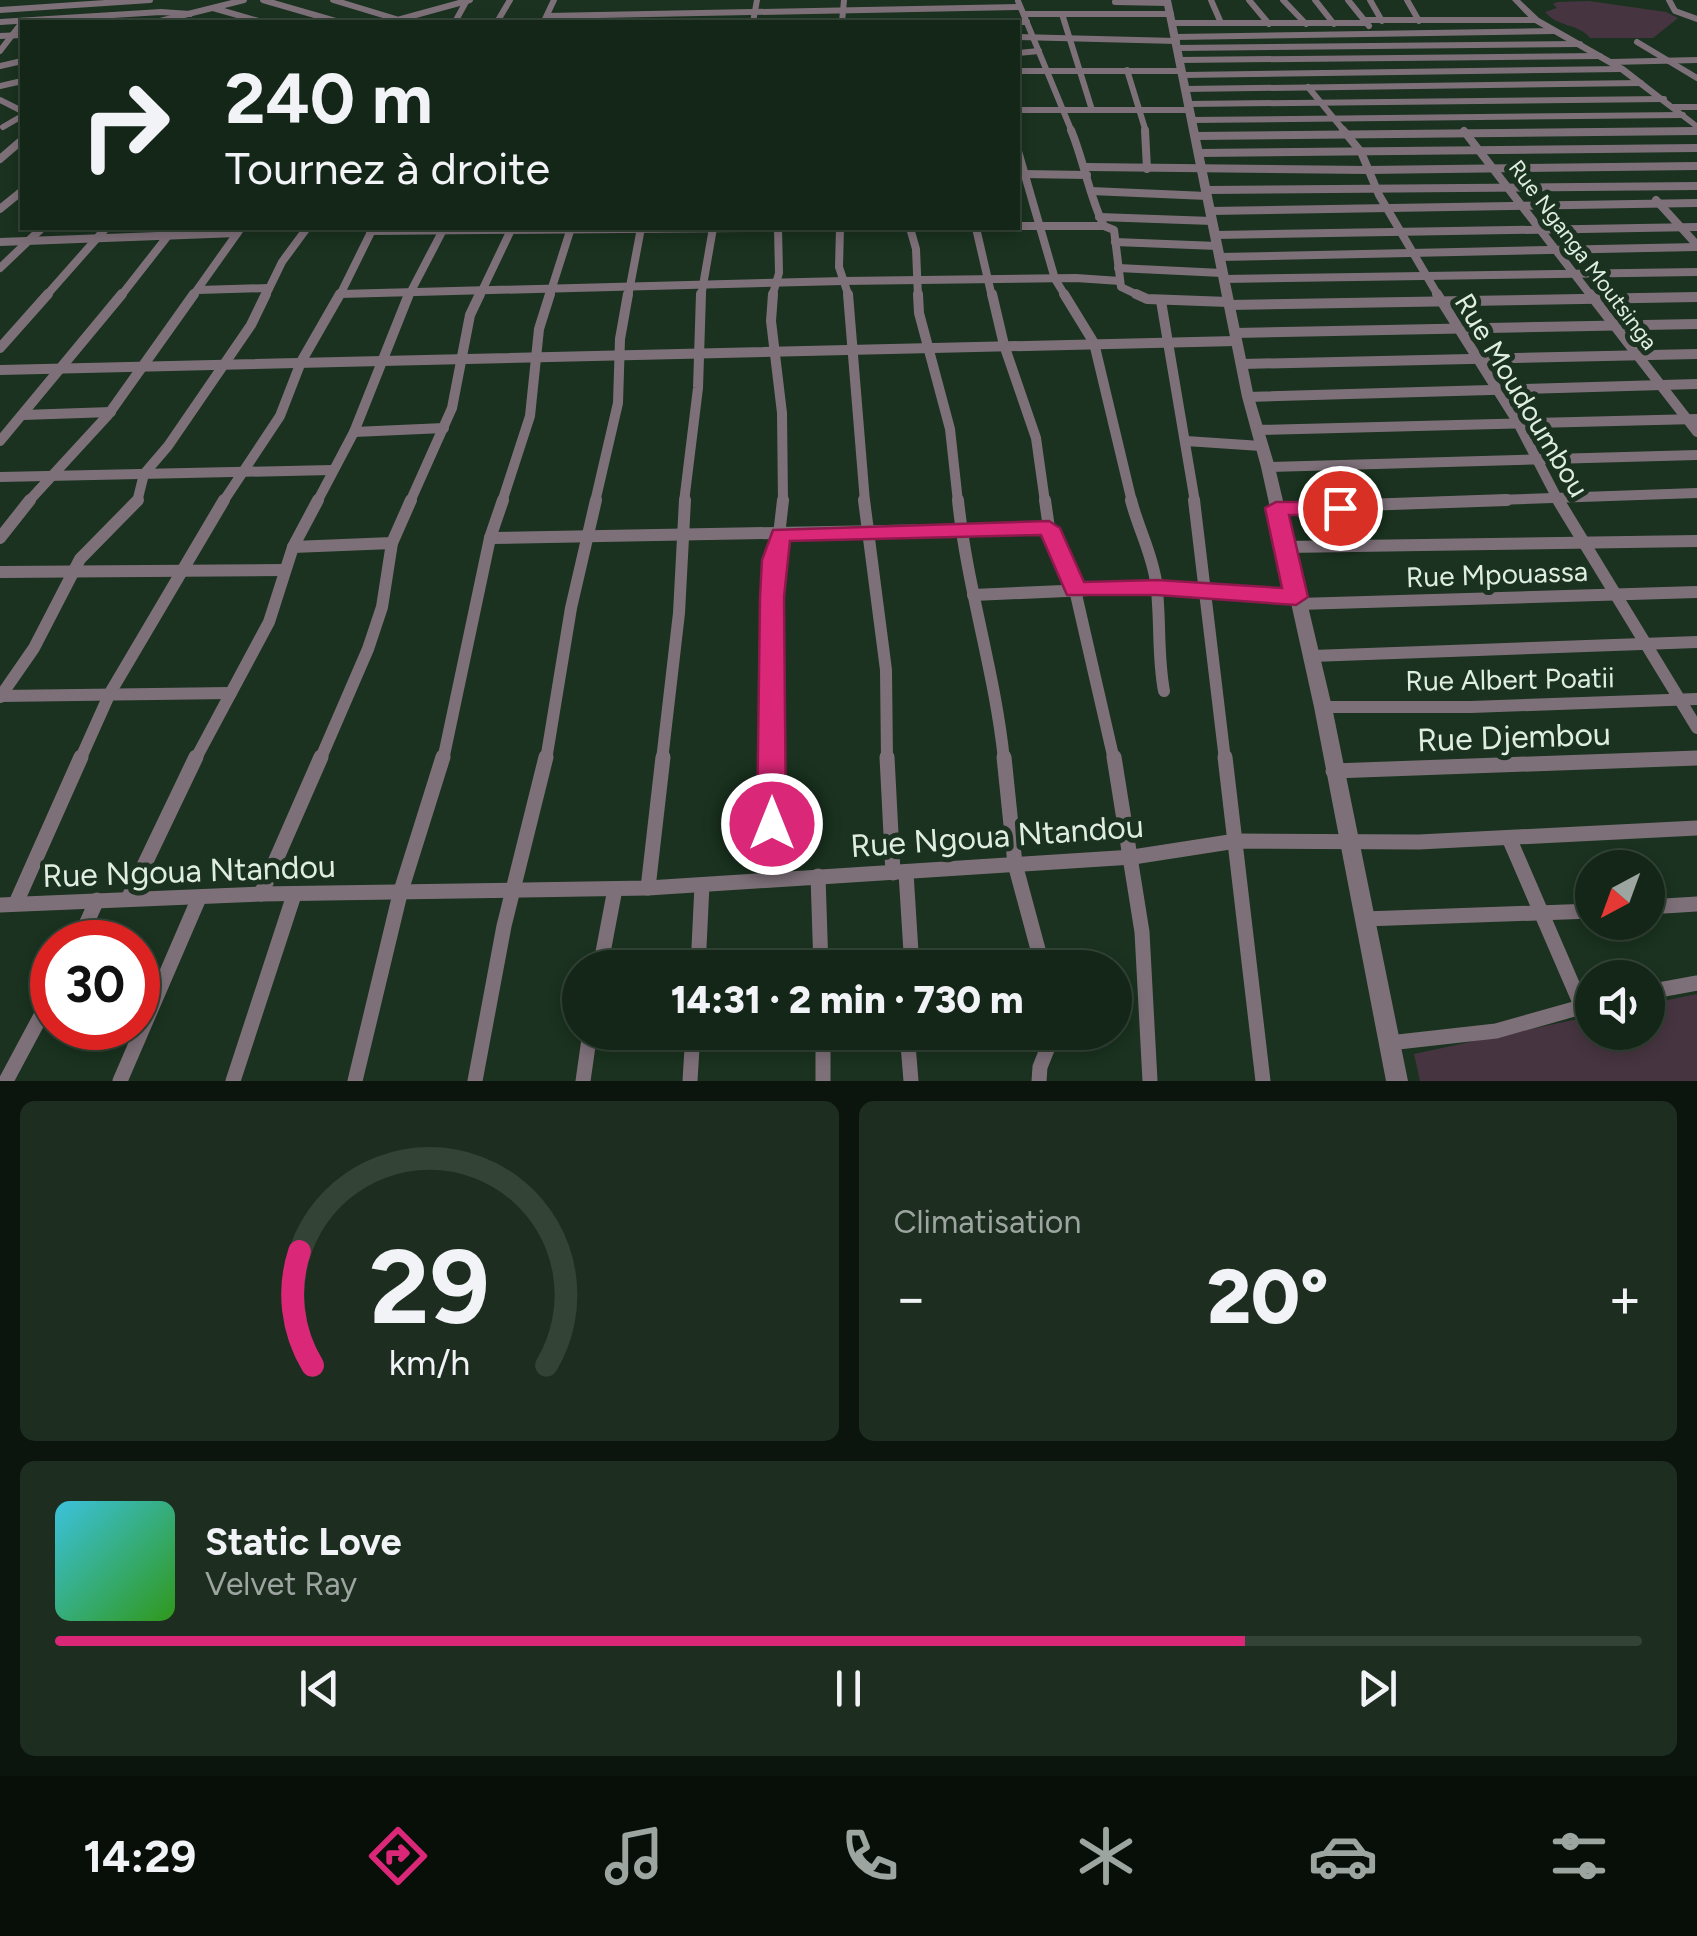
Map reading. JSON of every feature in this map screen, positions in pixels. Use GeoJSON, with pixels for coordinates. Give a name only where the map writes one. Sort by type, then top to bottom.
{"type":"FeatureCollection","features":[{"type":"Feature","properties":{"kind":"street"},"geometry":{"type":"LineString","coordinates":[[25,20],[56,0]]}},
{"type":"Feature","properties":{"kind":"street"},"geometry":{"type":"LineString","coordinates":[[0,10],[150,0]]}},
{"type":"Feature","properties":{"kind":"street"},"geometry":{"type":"LineString","coordinates":[[164,20],[244,0]]}},
{"type":"Feature","properties":{"kind":"street"},"geometry":{"type":"LineString","coordinates":[[264,0],[333,20]]}},
{"type":"Feature","properties":{"kind":"street"},"geometry":{"type":"LineString","coordinates":[[333,0],[399,20]]}},
{"type":"Feature","properties":{"kind":"street"},"geometry":{"type":"LineString","coordinates":[[405,20],[468,0]]}},
{"type":"Feature","properties":{"kind":"street"},"geometry":{"type":"LineString","coordinates":[[554,0],[545,19],[758,6],[1118,14],[1180,62],[1351,136],[1697,128]]}},
{"type":"Feature","properties":{"kind":"street"},"geometry":{"type":"LineString","coordinates":[[842,20],[844,0]]}},
{"type":"Feature","properties":{"kind":"street"},"geometry":{"type":"LineString","coordinates":[[1069,0],[1075,14]]}},
{"type":"Feature","properties":{"kind":"street"},"geometry":{"type":"LineString","coordinates":[[1210,0],[1221,23]]}},
{"type":"Feature","properties":{"kind":"street"},"geometry":{"type":"LineString","coordinates":[[1249,0],[1269,24]]}},
{"type":"Feature","properties":{"kind":"street"},"geometry":{"type":"LineString","coordinates":[[1282,0],[1306,24]]}},
{"type":"Feature","properties":{"kind":"street"},"geometry":{"type":"LineString","coordinates":[[1314,0],[1345,34]]}},
{"type":"Feature","properties":{"kind":"street"},"geometry":{"type":"LineString","coordinates":[[1348,0],[1375,33]]}},
{"type":"Feature","properties":{"kind":"street"},"geometry":{"type":"LineString","coordinates":[[1370,0],[1382,20]]}},
{"type":"Feature","properties":{"kind":"street"},"geometry":{"type":"LineString","coordinates":[[1407,0],[1418,21]]}},
{"type":"Feature","properties":{"kind":"street"},"geometry":{"type":"LineString","coordinates":[[1516,0],[1536,20],[1641,82],[1697,128]]}},
{"type":"Feature","properties":{"kind":"street"},"geometry":{"type":"LineString","coordinates":[[1669,0],[1676,11],[1697,19]]}},
{"type":"Feature","properties":{"kind":"street"},"geometry":{"type":"LineString","coordinates":[[1114,1],[1124,40]]}},
{"type":"Feature","properties":{"kind":"street"},"geometry":{"type":"LineString","coordinates":[[1114,1],[1180,62],[1323,102],[1664,100]]}},
{"type":"Feature","properties":{"kind":"street"},"geometry":{"type":"LineString","coordinates":[[212,8],[255,20]]}},
{"type":"Feature","properties":{"kind":"street"},"geometry":{"type":"LineString","coordinates":[[1445,10],[1455,21]]}},
{"type":"Feature","properties":{"kind":"street"},"geometry":{"type":"LineString","coordinates":[[943,20],[1022,11]]}},
{"type":"Feature","properties":{"kind":"street"},"geometry":{"type":"LineString","coordinates":[[1022,11],[1036,39],[1102,221],[1114,230],[1120,287],[1131,294],[1162,301],[1229,304],[1697,297]]}},
{"type":"Feature","properties":{"kind":"street"},"geometry":{"type":"LineString","coordinates":[[38,20],[161,12],[190,14]]}},
{"type":"Feature","properties":{"kind":"street"},"geometry":{"type":"LineString","coordinates":[[656,13],[656,20]]}},
{"type":"Feature","properties":{"kind":"street"},"geometry":{"type":"LineString","coordinates":[[1062,14],[1075,39],[1072,53],[1092,110]]}},
{"type":"Feature","properties":{"kind":"street"},"geometry":{"type":"LineString","coordinates":[[1488,14],[1495,21]]}},
{"type":"Feature","properties":{"kind":"street"},"geometry":{"type":"LineString","coordinates":[[180,16],[192,20]]}},
{"type":"Feature","properties":{"kind":"street"},"geometry":{"type":"LineString","coordinates":[[1140,110],[1180,62],[1221,23],[1536,20]]}},
{"type":"Feature","properties":{"kind":"street"},"geometry":{"type":"LineString","coordinates":[[3,50],[20,24]]}},
{"type":"Feature","properties":{"kind":"street"},"geometry":{"type":"LineString","coordinates":[[1020,71],[1127,70],[1345,34],[1554,31]]}},
{"type":"Feature","properties":{"kind":"street"},"geometry":{"type":"LineString","coordinates":[[1391,33],[1418,72],[1450,102]]}},
{"type":"Feature","properties":{"kind":"street"},"geometry":{"type":"LineString","coordinates":[[0,36],[20,34]]}},
{"type":"Feature","properties":{"kind":"street"},"geometry":{"type":"LineString","coordinates":[[1020,37],[1124,40],[1335,118],[1682,114]]}},
{"type":"Feature","properties":{"kind":"street"},"geometry":{"type":"LineString","coordinates":[[1638,42],[1697,78]]}},
{"type":"Feature","properties":{"kind":"street"},"geometry":{"type":"LineString","coordinates":[[1180,62],[1399,45],[1580,44]]}},
{"type":"Feature","properties":{"kind":"street"},"geometry":{"type":"LineString","coordinates":[[1020,52],[1039,51]]}},
{"type":"Feature","properties":{"kind":"street"},"geometry":{"type":"LineString","coordinates":[[1180,62],[1600,56]]}},
{"type":"Feature","properties":{"kind":"street"},"geometry":{"type":"LineString","coordinates":[[1611,62],[1697,60]]}},
{"type":"Feature","properties":{"kind":"street"},"geometry":{"type":"LineString","coordinates":[[1180,62],[1418,72],[1622,69]]}},
{"type":"Feature","properties":{"kind":"street"},"geometry":{"type":"LineString","coordinates":[[1180,62],[1308,86],[1641,82]]}},
{"type":"Feature","properties":{"kind":"street"},"geometry":{"type":"LineString","coordinates":[[1180,62],[1248,397],[1324,707],[1333,772],[1397,1081]]}},
{"type":"Feature","properties":{"kind":"street"},"geometry":{"type":"LineString","coordinates":[[1127,70],[1146,132],[1147,169]]}},
{"type":"Feature","properties":{"kind":"street"},"geometry":{"type":"LineString","coordinates":[[1544,70],[1559,83]]}},
{"type":"Feature","properties":{"kind":"street","name":"Rue Moudoumbou"},"geometry":{"type":"LineString","coordinates":[[1308,86],[1361,152],[1411,253],[1517,422],[1556,497],[1697,728]]}},
{"type":"Feature","properties":{"kind":"street"},"geometry":{"type":"LineString","coordinates":[[1559,101],[1697,246]]}},
{"type":"Feature","properties":{"kind":"street","name":"Rue Nganga Moutsinga"},"geometry":{"type":"LineString","coordinates":[[1438,102],[1496,167],[1507,187],[1596,298],[1636,356],[1692,419],[1697,432]]}},
{"type":"Feature","properties":{"kind":"street"},"geometry":{"type":"LineString","coordinates":[[1674,108],[1697,107]]}},
{"type":"Feature","properties":{"kind":"street"},"geometry":{"type":"LineString","coordinates":[[1020,110],[1140,110]]}},
{"type":"Feature","properties":{"kind":"street"},"geometry":{"type":"LineString","coordinates":[[0,158],[20,142]]}},
{"type":"Feature","properties":{"kind":"street"},"geometry":{"type":"LineString","coordinates":[[1198,153],[1697,148]]}},
{"type":"Feature","properties":{"kind":"street"},"geometry":{"type":"LineString","coordinates":[[9,151],[20,151]]}},
{"type":"Feature","properties":{"kind":"street"},"geometry":{"type":"LineString","coordinates":[[1164,690],[1157,654],[1157,588],[1146,534],[1134,512],[1094,342],[1055,279],[1046,238],[1021,174],[1147,169],[1697,166]]}},
{"type":"Feature","properties":{"kind":"street"},"geometry":{"type":"LineString","coordinates":[[1118,268],[1215,234],[1376,189],[1697,186]]}},
{"type":"Feature","properties":{"kind":"street"},"geometry":{"type":"LineString","coordinates":[[1091,191],[1215,234],[1426,276],[1697,272]]}},
{"type":"Feature","properties":{"kind":"street"},"geometry":{"type":"LineString","coordinates":[[0,209],[20,194]]}},
{"type":"Feature","properties":{"kind":"street"},"geometry":{"type":"LineString","coordinates":[[1215,234],[1387,209],[1697,204]]}},
{"type":"Feature","properties":{"kind":"street"},"geometry":{"type":"LineString","coordinates":[[1020,226],[1102,221],[1411,253],[1697,246]]}},
{"type":"Feature","properties":{"kind":"street"},"geometry":{"type":"LineString","coordinates":[[1115,242],[1215,234],[1697,226]]}},
{"type":"Feature","properties":{"kind":"street"},"geometry":{"type":"LineString","coordinates":[[0,268],[39,230]]}},
{"type":"Feature","properties":{"kind":"street"},"geometry":{"type":"LineString","coordinates":[[0,348],[104,230]]}},
{"type":"Feature","properties":{"kind":"street"},"geometry":{"type":"LineString","coordinates":[[0,242],[239,230]]}},
{"type":"Feature","properties":{"kind":"street"},"geometry":{"type":"LineString","coordinates":[[0,538],[48,477],[110,412],[239,230]]}},
{"type":"Feature","properties":{"kind":"street"},"geometry":{"type":"LineString","coordinates":[[0,697],[34,648],[80,559],[138,501],[144,474],[224,365],[306,230]]}},
{"type":"Feature","properties":{"kind":"street"},"geometry":{"type":"LineString","coordinates":[[8,904],[110,693],[240,472],[280,416],[302,362],[324,328],[372,230]]}},
{"type":"Feature","properties":{"kind":"street"},"geometry":{"type":"LineString","coordinates":[[128,899],[208,732],[269,622],[294,547],[354,432],[412,290],[442,230],[594,230]]}},
{"type":"Feature","properties":{"kind":"street"},"geometry":{"type":"LineString","coordinates":[[262,894],[368,649],[382,608],[392,543],[452,408],[470,315],[507,230]]}},
{"type":"Feature","properties":{"kind":"street"},"geometry":{"type":"LineString","coordinates":[[475,1081],[513,892],[542,780],[562,655],[618,403],[618,354],[641,230]]}},
{"type":"Feature","properties":{"kind":"street"},"geometry":{"type":"LineString","coordinates":[[648,888],[670,708],[686,471],[700,352],[697,345],[701,284],[713,230]]}},
{"type":"Feature","properties":{"kind":"street"},"geometry":{"type":"LineString","coordinates":[[772,878],[772,597],[780,535],[782,413],[778,363],[772,350],[771,300],[777,284],[778,230]]}},
{"type":"Feature","properties":{"kind":"street"},"geometry":{"type":"LineString","coordinates":[[840,230],[843,281],[855,348],[858,450],[886,670],[886,740],[910,950]]}},
{"type":"Feature","properties":{"kind":"street"},"geometry":{"type":"LineString","coordinates":[[911,230],[916,249],[919,313],[950,429],[960,530],[998,698],[1015,864],[1038,950]]}},
{"type":"Feature","properties":{"kind":"street"},"geometry":{"type":"LineString","coordinates":[[976,230],[1004,345],[1036,438],[1049,528],[1075,590],[1085,644],[1108,721],[1133,857],[1142,932],[1150,1081]]}},
{"type":"Feature","properties":{"kind":"street"},"geometry":{"type":"LineString","coordinates":[[355,1081],[400,894],[442,764],[490,538],[530,416],[539,330],[570,231]]}},
{"type":"Feature","properties":{"kind":"street"},"geometry":{"type":"LineString","coordinates":[[0,441],[91,337],[122,289],[170,232]]}},
{"type":"Feature","properties":{"kind":"street"},"geometry":{"type":"LineString","coordinates":[[340,294],[843,281],[1120,281]]}},
{"type":"Feature","properties":{"kind":"street"},"geometry":{"type":"LineString","coordinates":[[198,290],[269,288]]}},
{"type":"Feature","properties":{"kind":"street"},"geometry":{"type":"LineString","coordinates":[[1162,301],[1186,442],[1262,1081]]}},
{"type":"Feature","properties":{"kind":"street"},"geometry":{"type":"LineString","coordinates":[[0,370],[1168,342],[1697,324]]}},
{"type":"Feature","properties":{"kind":"street"},"geometry":{"type":"LineString","coordinates":[[1242,364],[1697,354]]}},
{"type":"Feature","properties":{"kind":"street"},"geometry":{"type":"LineString","coordinates":[[1248,397],[1697,384]]}},
{"type":"Feature","properties":{"kind":"street"},"geometry":{"type":"LineString","coordinates":[[24,414],[110,412]]}},
{"type":"Feature","properties":{"kind":"street"},"geometry":{"type":"LineString","coordinates":[[1186,442],[1517,422],[1692,419]]}},
{"type":"Feature","properties":{"kind":"street"},"geometry":{"type":"LineString","coordinates":[[354,432],[444,428]]}},
{"type":"Feature","properties":{"kind":"street"},"geometry":{"type":"LineString","coordinates":[[1268,467],[1697,454]]}},
{"type":"Feature","properties":{"kind":"street"},"geometry":{"type":"LineString","coordinates":[[0,477],[332,470]]}},
{"type":"Feature","properties":{"kind":"street"},"geometry":{"type":"LineString","coordinates":[[1276,508],[1697,493]]}},
{"type":"Feature","properties":{"kind":"street"},"geometry":{"type":"LineString","coordinates":[[490,538],[1049,528]]}},
{"type":"Feature","properties":{"kind":"street"},"geometry":{"type":"LineString","coordinates":[[1285,548],[1697,541]]}},
{"type":"Feature","properties":{"kind":"street"},"geometry":{"type":"LineString","coordinates":[[294,547],[392,543]]}},
{"type":"Feature","properties":{"kind":"street"},"geometry":{"type":"LineString","coordinates":[[0,572],[182,574],[284,570]]}},
{"type":"Feature","properties":{"kind":"street","name":"Rue Mpouassa"},"geometry":{"type":"LineString","coordinates":[[974,595],[1157,588],[1297,600],[1697,592]]}},
{"type":"Feature","properties":{"kind":"street"},"geometry":{"type":"LineString","coordinates":[[1312,656],[1697,642]]}},
{"type":"Feature","properties":{"kind":"street"},"geometry":{"type":"LineString","coordinates":[[0,697],[231,692]]}},
{"type":"Feature","properties":{"kind":"street","name":"Rue Albert Poatii"},"geometry":{"type":"LineString","coordinates":[[1324,707],[1697,698]]}},
{"type":"Feature","properties":{"kind":"street","name":"Rue Djembou"},"geometry":{"type":"LineString","coordinates":[[1333,772],[1697,758]]}},
{"type":"Feature","properties":{"kind":"street","name":"Rue Ngoua Ntandou"},"geometry":{"type":"LineString","coordinates":[[8,904],[262,894],[648,888],[1133,857],[1236,841],[1348,843],[1697,828]]}},
{"type":"Feature","properties":{"kind":"street"},"geometry":{"type":"LineString","coordinates":[[1509,838],[1575,982]]}},
{"type":"Feature","properties":{"kind":"street"},"geometry":{"type":"LineString","coordinates":[[818,876],[820,950]]}},
{"type":"Feature","properties":{"kind":"street"},"geometry":{"type":"LineString","coordinates":[[699,950],[702,885]]}},
{"type":"Feature","properties":{"kind":"street"},"geometry":{"type":"LineString","coordinates":[[603,950],[615,889]]}},
{"type":"Feature","properties":{"kind":"street"},"geometry":{"type":"LineString","coordinates":[[233,1081],[294,895]]}},
{"type":"Feature","properties":{"kind":"street"},"geometry":{"type":"LineString","coordinates":[[120,1081],[199,898]]}},
{"type":"Feature","properties":{"kind":"street"},"geometry":{"type":"LineString","coordinates":[[88,920],[97,900]]}},
{"type":"Feature","properties":{"kind":"street"},"geometry":{"type":"LineString","coordinates":[[1665,907],[1697,904]]}},
{"type":"Feature","properties":{"kind":"street"},"geometry":{"type":"LineString","coordinates":[[1364,920],[1575,913]]}},
{"type":"Feature","properties":{"kind":"street"},"geometry":{"type":"LineString","coordinates":[[1665,989],[1697,984]]}},
{"type":"Feature","properties":{"kind":"street"},"geometry":{"type":"LineString","coordinates":[[1389,1043],[1496,1030],[1575,1009]]}},
{"type":"Feature","properties":{"kind":"street"},"geometry":{"type":"LineString","coordinates":[[6,1081],[30,1036]]}},
{"type":"Feature","properties":{"kind":"street"},"geometry":{"type":"LineString","coordinates":[[584,1081],[588,1050]]}},
{"type":"Feature","properties":{"kind":"street"},"geometry":{"type":"LineString","coordinates":[[690,1081],[693,1050]]}},
{"type":"Feature","properties":{"kind":"street"},"geometry":{"type":"LineString","coordinates":[[823,1050],[823,1081]]}},
{"type":"Feature","properties":{"kind":"street"},"geometry":{"type":"LineString","coordinates":[[908,1050],[911,1081]]}},
{"type":"Feature","properties":{"kind":"street"},"geometry":{"type":"LineString","coordinates":[[1039,1081],[1047,1050]]}},
{"type":"Feature","properties":{"kind":"shaded area"},"geometry":{"type":"Polygon","coordinates":[[[1589,1],[1666,12],[1678,18],[1653,38],[1590,38],[1545,12],[1557,8],[1553,4],[1557,2],[1589,1]]]}},
{"type":"Feature","properties":{"kind":"shaded area"},"geometry":{"type":"Polygon","coordinates":[[[1697,994],[1697,1081],[1420,1081],[1414,1054],[1575,1020],[1575,1050],[1665,1050],[1665,1001],[1697,994]]]}},
{"type":"Feature","properties":{"kind":"route"},"geometry":{"type":"LineString","coordinates":[[772,824],[772,597],[780,535],[1049,528],[1075,590],[1157,588],[1296,597],[1276,508],[1340,508]]}}]}
